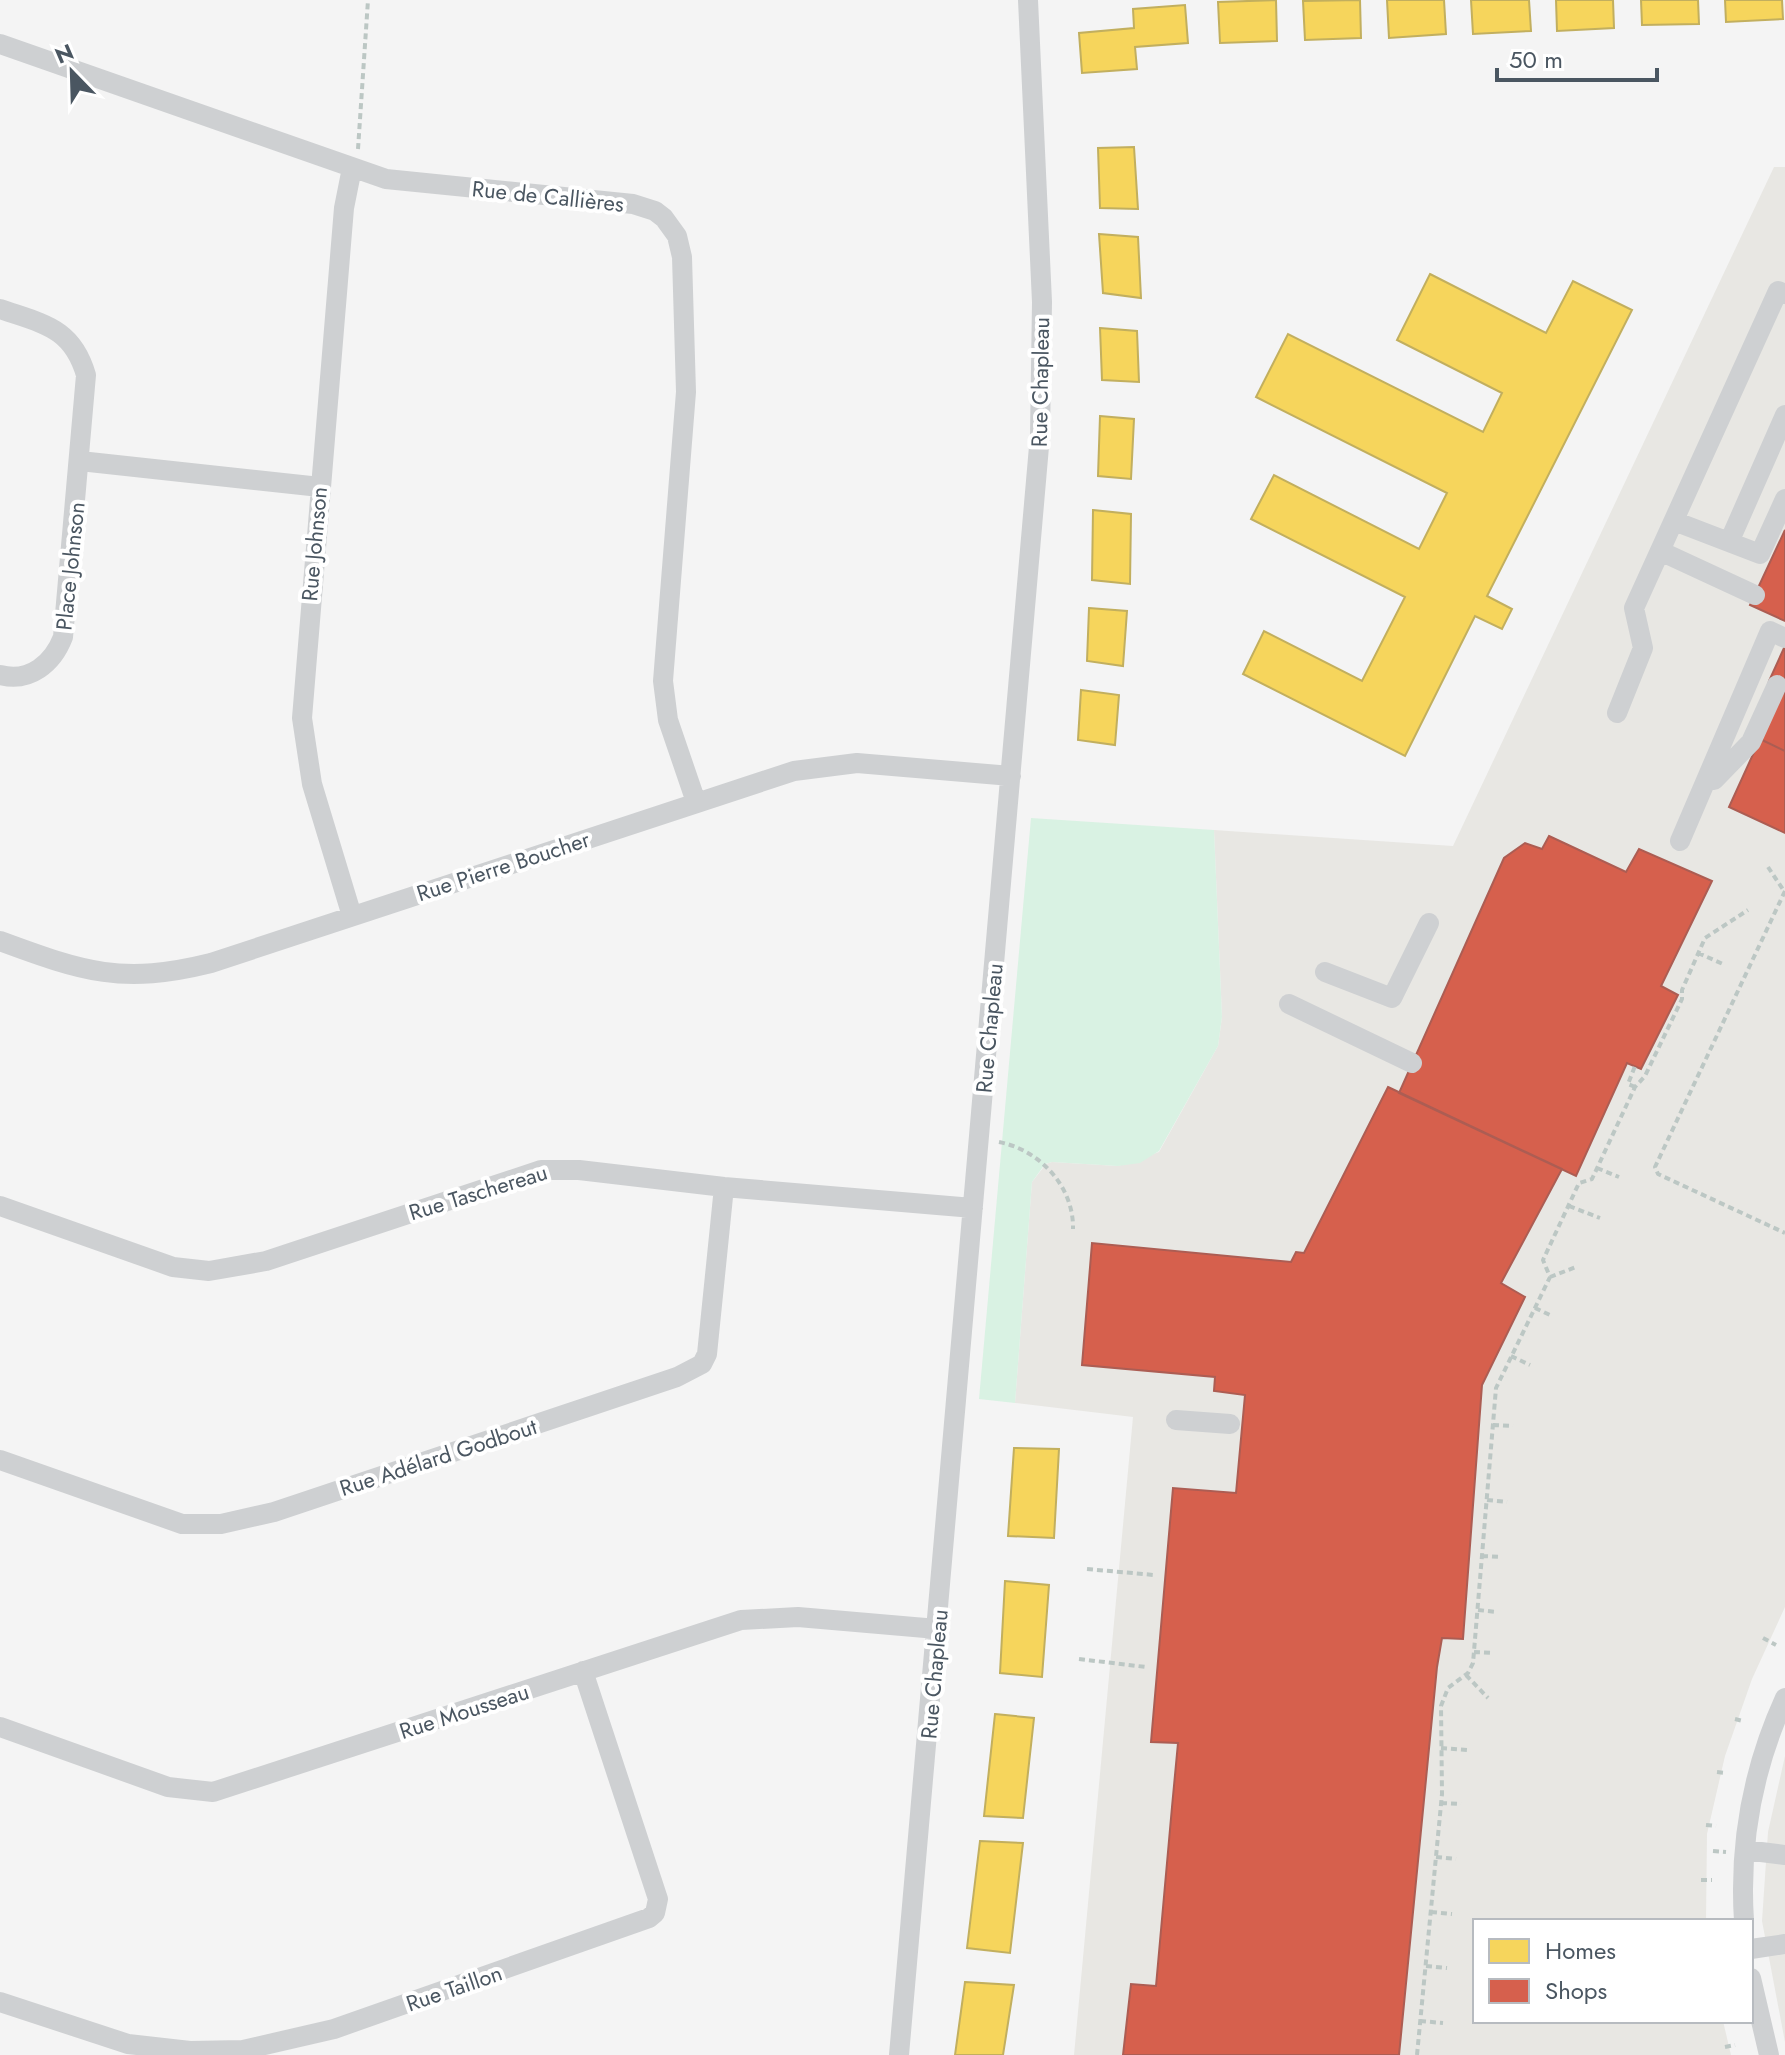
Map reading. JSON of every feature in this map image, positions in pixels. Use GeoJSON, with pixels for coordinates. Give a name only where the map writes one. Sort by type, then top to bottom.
{"type":"FeatureCollection","features":[{"type":"Feature","properties":{"kind":"street","name":"Rue Chapleau"},"geometry":{"type":"LineString","coordinates":[[899,2055],[1042,394],[1041,289],[1028,0]]}},
{"type":"Feature","properties":{"kind":"street","name":"Rue de Callières"},"geometry":{"type":"LineString","coordinates":[[0,44],[352,168],[413,183],[633,204],[655,211],[677,236],[682,257],[686,392],[663,681],[668,720],[696,802]]}},
{"type":"Feature","properties":{"kind":"street","name":"Rue Johnson"},"geometry":{"type":"LineString","coordinates":[[352,168],[344,208],[302,718],[312,784],[352,916]]}},
{"type":"Feature","properties":{"kind":"street"},"geometry":{"type":"LineString","coordinates":[[1617,713],[1643,648],[1634,608],[1778,291],[1785,294]]}},
{"type":"Feature","properties":{"kind":"street","name":"Place Johnson"},"geometry":{"type":"LineString","coordinates":[[0,309],[51,327],[70,341],[86,375],[63,637],[54,657],[37,670],[15,677],[0,675]]}},
{"type":"Feature","properties":{"kind":"street"},"geometry":{"type":"LineString","coordinates":[[1730,540],[1785,415]]}},
{"type":"Feature","properties":{"kind":"street"},"geometry":{"type":"LineString","coordinates":[[80,461],[320,487]]}},
{"type":"Feature","properties":{"kind":"street"},"geometry":{"type":"LineString","coordinates":[[1674,521],[1760,554],[1785,499]]}},
{"type":"Feature","properties":{"kind":"street"},"geometry":{"type":"LineString","coordinates":[[1660,551],[1755,595]]}},
{"type":"Feature","properties":{"kind":"street"},"geometry":{"type":"LineString","coordinates":[[1680,841],[1770,631],[1785,638]]}},
{"type":"Feature","properties":{"kind":"street"},"geometry":{"type":"LineString","coordinates":[[1704,789],[1751,742],[1777,685]]}},
{"type":"Feature","properties":{"kind":"street","name":"Rue Pierre Boucher"},"geometry":{"type":"LineString","coordinates":[[0,941],[73,967],[142,976],[211,963],[794,771],[834,764],[1011,776]]}},
{"type":"Feature","properties":{"kind":"street"},"geometry":{"type":"LineString","coordinates":[[1325,972],[1392,998],[1429,923]]}},
{"type":"Feature","properties":{"kind":"street"},"geometry":{"type":"LineString","coordinates":[[1289,1004],[1412,1063]]}},
{"type":"Feature","properties":{"kind":"street","name":"Rue Taschereau"},"geometry":{"type":"LineString","coordinates":[[0,1206],[173,1267],[209,1271],[266,1261],[541,1170],[579,1170],[724,1187],[973,1208]]}},
{"type":"Feature","properties":{"kind":"street","name":"Rue Adélard Godbout"},"geometry":{"type":"LineString","coordinates":[[0,1460],[164,1521],[221,1524],[274,1512],[677,1377],[702,1364],[707,1354],[724,1187]]}},
{"type":"Feature","properties":{"kind":"street"},"geometry":{"type":"LineString","coordinates":[[1176,1420],[1230,1424]]}},
{"type":"Feature","properties":{"kind":"street","name":"Rue Mousseau"},"geometry":{"type":"LineString","coordinates":[[0,1727],[168,1787],[213,1792],[724,1625],[758,1618],[798,1617],[937,1629]]}},
{"type":"Feature","properties":{"kind":"street","name":"Rue Taillon"},"geometry":{"type":"LineString","coordinates":[[0,2002],[128,2044],[190,2051],[243,2050],[334,2029],[649,1918],[658,1907],[656,1890],[583,1671]]}},
{"type":"Feature","properties":{"kind":"street"},"geometry":{"type":"LineString","coordinates":[[1744,1919],[1745,1850],[1758,1772],[1785,1698]]}},
{"type":"Feature","properties":{"kind":"street"},"geometry":{"type":"LineString","coordinates":[[1745,1850],[1785,1855]]}},
{"type":"Feature","properties":{"kind":"street"},"geometry":{"type":"LineString","coordinates":[[1753,1949],[1785,1944]]}},
{"type":"Feature","properties":{"kind":"street"},"geometry":{"type":"LineString","coordinates":[[1753,1987],[1769,2055]]}},
{"type":"Feature","properties":{"kind":"path"},"geometry":{"type":"LineString","coordinates":[[352,168],[359,147],[368,0]]}},
{"type":"Feature","properties":{"kind":"path"},"geometry":{"type":"LineString","coordinates":[[1768,867],[1785,891],[1655,1167],[1658,1174],[1785,1233]]}},
{"type":"Feature","properties":{"kind":"path"},"geometry":{"type":"LineString","coordinates":[[1550,1277],[1543,1260],[1579,1183],[1592,1179],[1635,1087],[1645,1076],[1676,1012],[1705,938],[1748,910]]}},
{"type":"Feature","properties":{"kind":"path"},"geometry":{"type":"LineString","coordinates":[[1698,953],[1723,964]]}},
{"type":"Feature","properties":{"kind":"path"},"geometry":{"type":"LineString","coordinates":[[1635,1066],[1628,1084],[1635,1087]]}},
{"type":"Feature","properties":{"kind":"path"},"geometry":{"type":"LineString","coordinates":[[999,1142],[1026,1150],[1046,1164],[1074,1206],[1073,1229]]}},
{"type":"Feature","properties":{"kind":"path"},"geometry":{"type":"LineString","coordinates":[[1597,1168],[1619,1177]]}},
{"type":"Feature","properties":{"kind":"path"},"geometry":{"type":"LineString","coordinates":[[1568,1206],[1600,1218]]}},
{"type":"Feature","properties":{"kind":"path"},"geometry":{"type":"LineString","coordinates":[[1417,2055],[1441,1803],[1443,1699],[1448,1688],[1472,1668],[1496,1388],[1550,1277],[1576,1267]]}},
{"type":"Feature","properties":{"kind":"path"},"geometry":{"type":"LineString","coordinates":[[1535,1308],[1552,1316]]}},
{"type":"Feature","properties":{"kind":"path"},"geometry":{"type":"LineString","coordinates":[[1511,1356],[1530,1365]]}},
{"type":"Feature","properties":{"kind":"path"},"geometry":{"type":"LineString","coordinates":[[1493,1425],[1513,1426]]}},
{"type":"Feature","properties":{"kind":"path"},"geometry":{"type":"LineString","coordinates":[[1487,1500],[1507,1502]]}},
{"type":"Feature","properties":{"kind":"path"},"geometry":{"type":"LineString","coordinates":[[1482,1556],[1501,1557]]}},
{"type":"Feature","properties":{"kind":"path"},"geometry":{"type":"LineString","coordinates":[[1087,1569],[1154,1575]]}},
{"type":"Feature","properties":{"kind":"path"},"geometry":{"type":"LineString","coordinates":[[1478,1610],[1497,1612]]}},
{"type":"Feature","properties":{"kind":"path"},"geometry":{"type":"LineString","coordinates":[[1763,1638],[1776,1645]]}},
{"type":"Feature","properties":{"kind":"path"},"geometry":{"type":"LineString","coordinates":[[1474,1652],[1493,1653]]}},
{"type":"Feature","properties":{"kind":"path"},"geometry":{"type":"LineString","coordinates":[[1079,1659],[1146,1667]]}},
{"type":"Feature","properties":{"kind":"path"},"geometry":{"type":"LineString","coordinates":[[1466,1675],[1488,1698]]}},
{"type":"Feature","properties":{"kind":"path"},"geometry":{"type":"LineString","coordinates":[[1735,1719],[1743,1721]]}},
{"type":"Feature","properties":{"kind":"path"},"geometry":{"type":"LineString","coordinates":[[1441,1748],[1467,1750]]}},
{"type":"Feature","properties":{"kind":"path"},"geometry":{"type":"LineString","coordinates":[[1717,1772],[1726,1773]]}},
{"type":"Feature","properties":{"kind":"path"},"geometry":{"type":"LineString","coordinates":[[1441,1803],[1461,1804]]}},
{"type":"Feature","properties":{"kind":"path"},"geometry":{"type":"LineString","coordinates":[[1706,1825],[1716,1826]]}},
{"type":"Feature","properties":{"kind":"path"},"geometry":{"type":"LineString","coordinates":[[1713,1851],[1723,1853]]}},
{"type":"Feature","properties":{"kind":"path"},"geometry":{"type":"LineString","coordinates":[[1436,1857],[1456,1859]]}},
{"type":"Feature","properties":{"kind":"path"},"geometry":{"type":"LineString","coordinates":[[1701,1880],[1712,1880]]}},
{"type":"Feature","properties":{"kind":"path"},"geometry":{"type":"LineString","coordinates":[[1430,1912],[1452,1914]]}},
{"type":"Feature","properties":{"kind":"path"},"geometry":{"type":"LineString","coordinates":[[1425,1966],[1447,1968]]}},
{"type":"Feature","properties":{"kind":"path"},"geometry":{"type":"LineString","coordinates":[[1420,2021],[1443,2023]]}},
{"type":"Feature","properties":{"kind":"path"},"geometry":{"type":"LineString","coordinates":[[1725,2047],[1735,2045]]}},
{"type":"Feature","properties":{"kind":"shaded area"},"geometry":{"type":"Polygon","coordinates":[[[1774,167],[1785,167],[1785,1607],[1752,1679],[1725,1756],[1707,1834],[1706,1919],[1473,1919],[1473,2023],[1723,2023],[1731,2055],[1074,2055],[1133,1417],[1015,1403],[1032,1182],[1046,1164],[1052,1162],[1118,1166],[1159,1152],[1218,1046],[1222,1017],[1214,830],[1453,846],[1774,167]]]}},
{"type":"Feature","properties":{"kind":"shaded area"},"geometry":{"type":"Polygon","coordinates":[[[1785,1756],[1785,2042],[1762,1921],[1768,1832],[1785,1756]]]}},
{"type":"Feature","properties":{"kind":"green space"},"geometry":{"type":"Polygon","coordinates":[[[1031,818],[1214,830],[1222,1017],[1218,1046],[1159,1151],[1140,1163],[1118,1166],[1052,1162],[1045,1164],[1032,1182],[1015,1403],[979,1399],[1031,818]]]}},
{"type":"Feature","properties":{"kind":"building: Homes"},"geometry":{"type":"Polygon","coordinates":[[[1276,0],[1277,41],[1220,43],[1218,2],[1276,0]]]}},
{"type":"Feature","properties":{"kind":"building: Homes"},"geometry":{"type":"Polygon","coordinates":[[[1360,0],[1361,38],[1305,40],[1303,1],[1360,0]]]}},
{"type":"Feature","properties":{"kind":"building: Homes"},"geometry":{"type":"Polygon","coordinates":[[[1387,0],[1444,0],[1446,34],[1389,38],[1387,0]]]}},
{"type":"Feature","properties":{"kind":"building: Homes"},"geometry":{"type":"Polygon","coordinates":[[[1471,0],[1529,0],[1531,31],[1473,34],[1471,0]]]}},
{"type":"Feature","properties":{"kind":"building: Homes"},"geometry":{"type":"Polygon","coordinates":[[[1556,0],[1613,0],[1614,28],[1557,31],[1556,0]]]}},
{"type":"Feature","properties":{"kind":"building: Homes"},"geometry":{"type":"Polygon","coordinates":[[[1641,0],[1698,0],[1699,24],[1642,25],[1641,0]]]}},
{"type":"Feature","properties":{"kind":"building: Homes"},"geometry":{"type":"Polygon","coordinates":[[[1725,0],[1782,0],[1783,19],[1726,22],[1725,0]]]}},
{"type":"Feature","properties":{"kind":"building: Homes"},"geometry":{"type":"Polygon","coordinates":[[[1185,5],[1188,43],[1135,47],[1137,69],[1082,73],[1079,33],[1134,28],[1133,9],[1185,5]]]}},
{"type":"Feature","properties":{"kind":"building: Homes"},"geometry":{"type":"Polygon","coordinates":[[[1134,147],[1138,209],[1100,208],[1098,148],[1134,147]]]}},
{"type":"Feature","properties":{"kind":"building: Homes"},"geometry":{"type":"Polygon","coordinates":[[[1099,234],[1138,237],[1141,298],[1103,293],[1099,234]]]}},
{"type":"Feature","properties":{"kind":"building: Homes"},"geometry":{"type":"Polygon","coordinates":[[[1430,274],[1546,333],[1573,281],[1632,310],[1487,596],[1512,609],[1502,629],[1475,616],[1405,756],[1243,674],[1264,631],[1362,681],[1405,597],[1251,519],[1274,475],[1419,549],[1447,493],[1256,397],[1288,334],[1483,432],[1502,393],[1397,340],[1430,274]]]}},
{"type":"Feature","properties":{"kind":"building: Homes"},"geometry":{"type":"Polygon","coordinates":[[[1100,328],[1137,331],[1139,382],[1102,380],[1100,328]]]}},
{"type":"Feature","properties":{"kind":"building: Homes"},"geometry":{"type":"Polygon","coordinates":[[[1100,416],[1134,419],[1131,479],[1098,476],[1100,416]]]}},
{"type":"Feature","properties":{"kind":"building: Homes"},"geometry":{"type":"Polygon","coordinates":[[[1093,510],[1131,514],[1130,584],[1092,580],[1093,510]]]}},
{"type":"Feature","properties":{"kind":"building: Homes"},"geometry":{"type":"Polygon","coordinates":[[[1089,608],[1127,611],[1123,666],[1087,661],[1089,608]]]}},
{"type":"Feature","properties":{"kind":"building: Homes"},"geometry":{"type":"Polygon","coordinates":[[[1081,690],[1119,695],[1115,745],[1078,740],[1081,690]]]}},
{"type":"Feature","properties":{"kind":"building: Homes"},"geometry":{"type":"Polygon","coordinates":[[[1014,1448],[1059,1449],[1054,1538],[1008,1536],[1014,1448]]]}},
{"type":"Feature","properties":{"kind":"building: Homes"},"geometry":{"type":"Polygon","coordinates":[[[1005,1581],[1049,1585],[1042,1677],[1000,1673],[1005,1581]]]}},
{"type":"Feature","properties":{"kind":"building: Homes"},"geometry":{"type":"Polygon","coordinates":[[[995,1714],[1034,1718],[1023,1818],[984,1816],[995,1714]]]}},
{"type":"Feature","properties":{"kind":"building: Homes"},"geometry":{"type":"Polygon","coordinates":[[[980,1841],[1023,1843],[1010,1953],[967,1948],[980,1841]]]}},
{"type":"Feature","properties":{"kind":"building: Homes"},"geometry":{"type":"Polygon","coordinates":[[[965,1982],[1014,1985],[1003,2055],[955,2055],[965,1982]]]}},
{"type":"Feature","properties":{"kind":"building: Shops"},"geometry":{"type":"Polygon","coordinates":[[[1785,530],[1785,621],[1750,605],[1785,530]]]}},
{"type":"Feature","properties":{"kind":"building: Shops"},"geometry":{"type":"Polygon","coordinates":[[[1784,648],[1785,751],[1760,739],[1769,681],[1784,648]]]}},
{"type":"Feature","properties":{"kind":"building: Shops"},"geometry":{"type":"Polygon","coordinates":[[[1760,739],[1785,751],[1785,833],[1729,807],[1760,739]]]}},
{"type":"Feature","properties":{"kind":"building: Shops"},"geometry":{"type":"Polygon","coordinates":[[[1549,836],[1626,872],[1639,849],[1712,881],[1661,986],[1678,995],[1641,1069],[1627,1063],[1576,1176],[1399,1093],[1504,858],[1525,843],[1542,849],[1549,836]]]}},
{"type":"Feature","properties":{"kind":"building: Shops"},"geometry":{"type":"Polygon","coordinates":[[[1388,1087],[1562,1169],[1501,1283],[1525,1297],[1482,1385],[1463,1639],[1442,1638],[1437,1667],[1399,2055],[1123,2055],[1131,1984],[1156,1986],[1178,1743],[1151,1742],[1173,1488],[1236,1493],[1245,1395],[1214,1391],[1215,1377],[1082,1365],[1092,1243],[1291,1262],[1296,1252],[1304,1253],[1388,1087]]]}}]}
